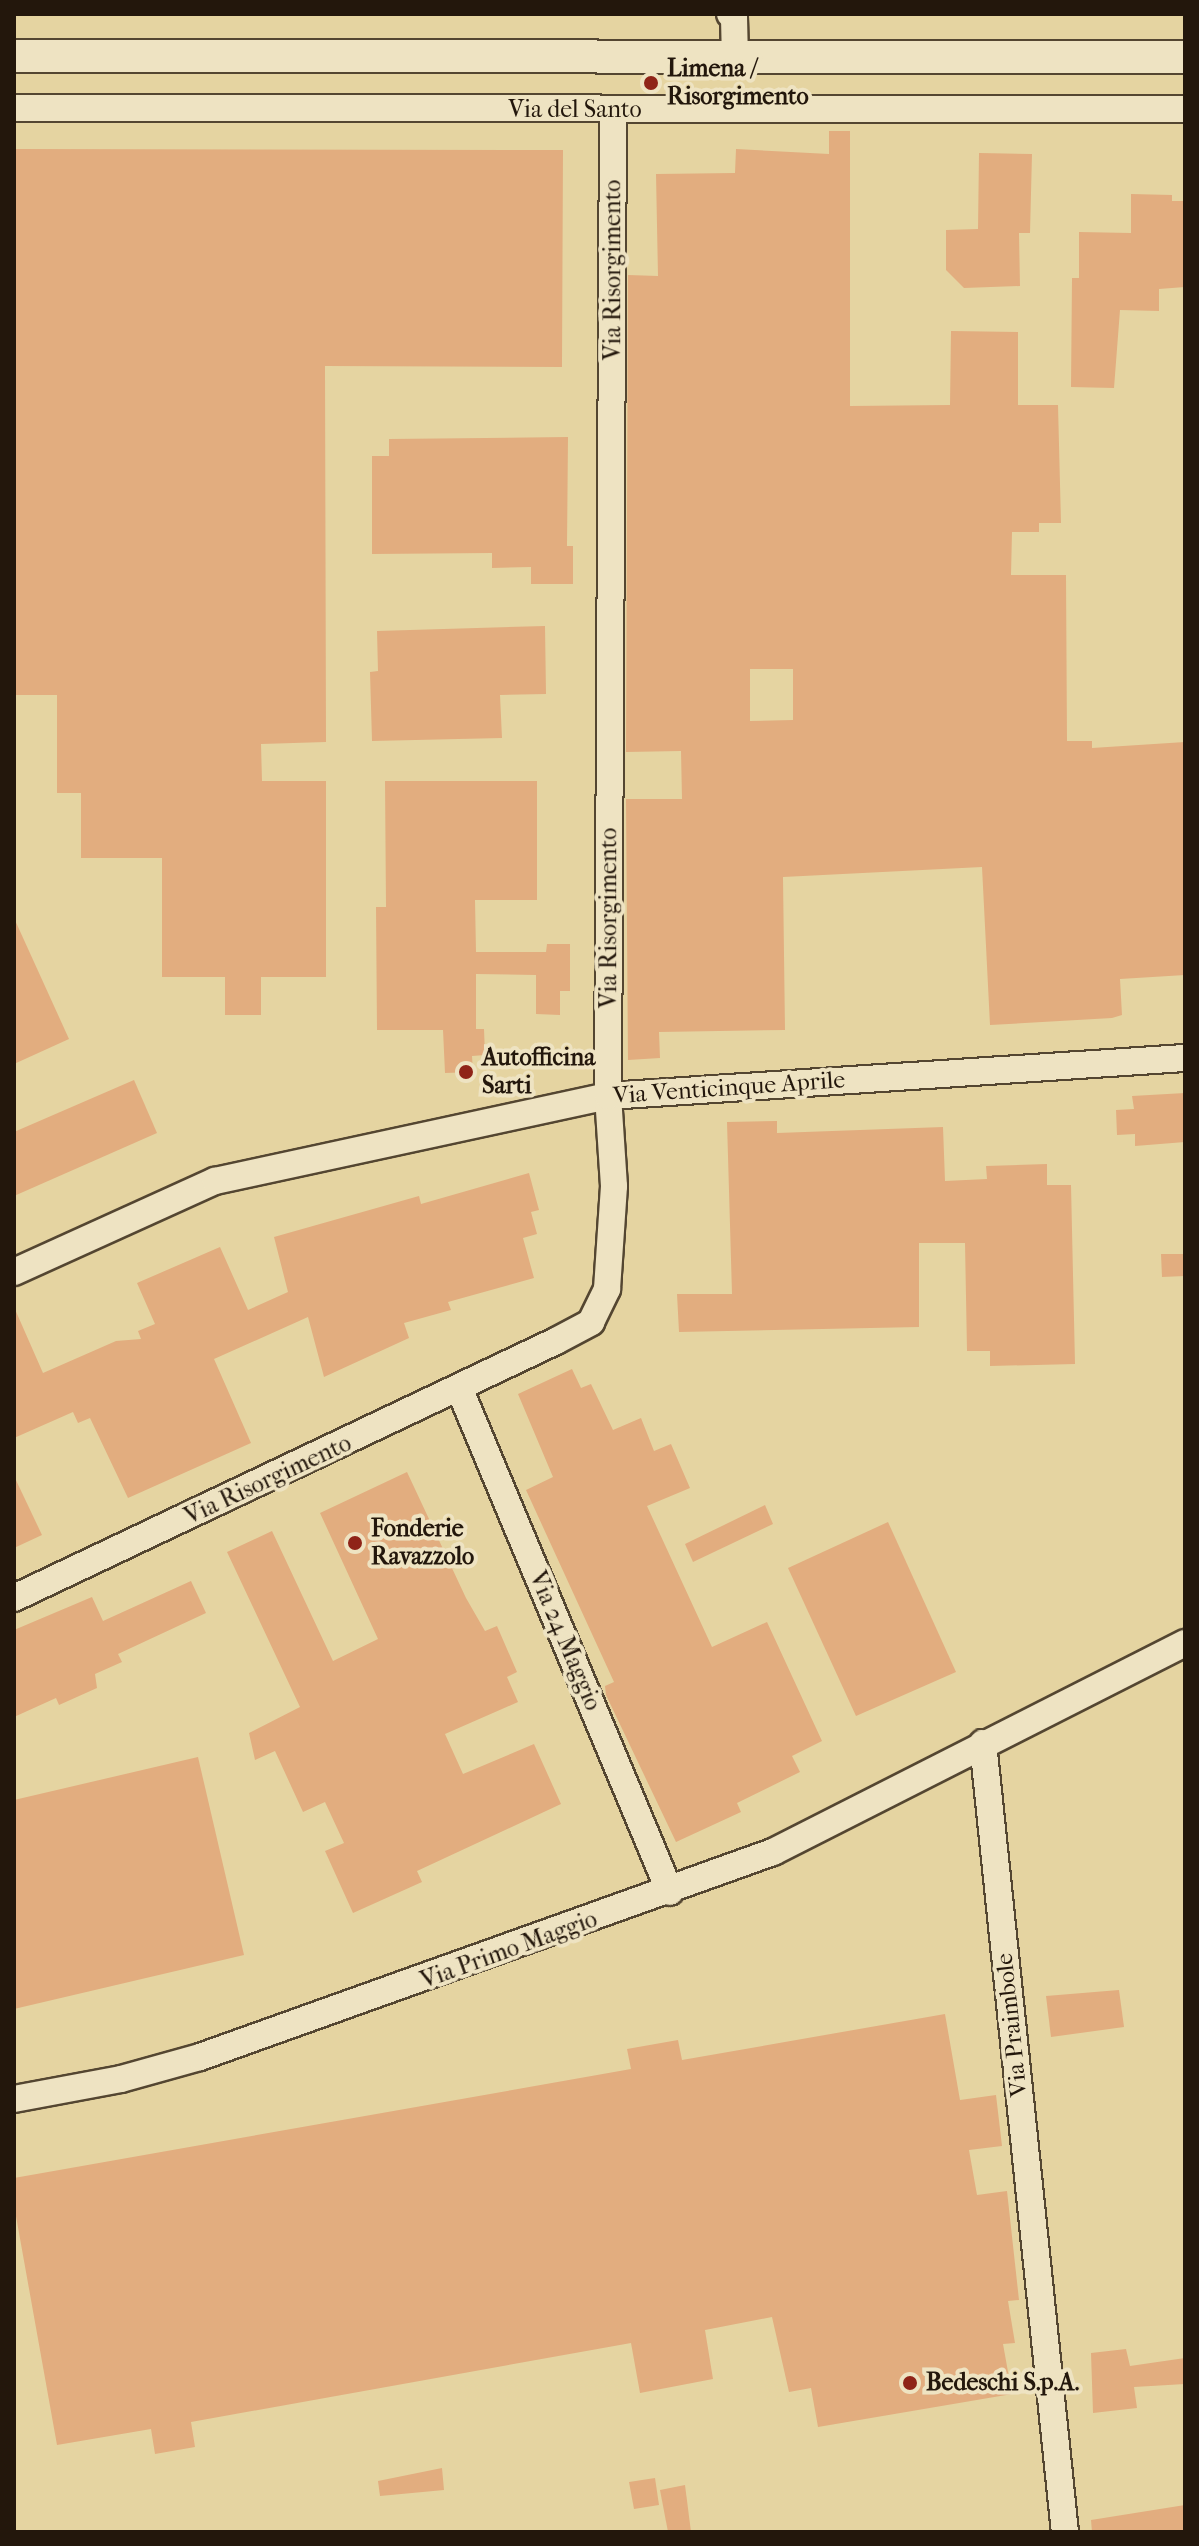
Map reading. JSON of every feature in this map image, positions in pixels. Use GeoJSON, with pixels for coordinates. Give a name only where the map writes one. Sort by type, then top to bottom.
{"type":"FeatureCollection","features":[{"type":"Feature","properties":{"kind":"street"},"geometry":{"type":"LineString","coordinates":[[730,14],[734,17],[735,60]]}},
{"type":"Feature","properties":{"kind":"street"},"geometry":{"type":"LineString","coordinates":[[14,56],[735,60],[1185,57]]}},
{"type":"Feature","properties":{"kind":"street","name":"Via del Santo"},"geometry":{"type":"LineString","coordinates":[[14,108],[1185,109]]}},
{"type":"Feature","properties":{"kind":"street","name":"Via Risorgimento"},"geometry":{"type":"LineString","coordinates":[[14,1598],[460,1390],[591,1322],[607,1289],[612,1251],[608,1096],[613,109]]}},
{"type":"Feature","properties":{"kind":"street","name":"Via Venticinque Aprile"},"geometry":{"type":"LineString","coordinates":[[14,1272],[215,1181],[608,1096],[1185,1058]]}},
{"type":"Feature","properties":{"kind":"street","name":"Via 24 Maggio"},"geometry":{"type":"LineString","coordinates":[[460,1390],[670,1892]]}},
{"type":"Feature","properties":{"kind":"street"},"geometry":{"type":"LineString","coordinates":[[983,1743],[1185,1643]]}},
{"type":"Feature","properties":{"kind":"street","name":"Via Primo Maggio"},"geometry":{"type":"LineString","coordinates":[[14,2099],[121,2079],[200,2057],[670,1892],[773,1852],[983,1743]]}},
{"type":"Feature","properties":{"kind":"street","name":"Via Praimbole"},"geometry":{"type":"LineString","coordinates":[[983,1743],[1065,2532]]}},
{"type":"Feature","properties":{"kind":"building"},"geometry":{"type":"Polygon","coordinates":[[[829,131],[850,131],[850,406],[950,405],[951,331],[1018,332],[1018,405],[1058,405],[1061,523],[1039,523],[1039,532],[1012,532],[1011,575],[1066,575],[1067,741],[1092,741],[1092,748],[1185,742],[1185,975],[1120,979],[1122,1015],[1112,1018],[990,1025],[982,867],[783,877],[785,1030],[659,1032],[660,1058],[628,1060],[626,799],[682,799],[681,751],[626,752],[628,275],[658,276],[656,174],[735,173],[736,149],[829,154],[829,131]],[[750,669],[750,721],[793,720],[793,669],[750,669]]]}},
{"type":"Feature","properties":{"kind":"building"},"geometry":{"type":"Polygon","coordinates":[[[14,149],[563,150],[562,367],[325,366],[326,742],[261,744],[262,781],[326,781],[326,977],[261,977],[261,1015],[225,1015],[225,977],[162,977],[162,858],[81,858],[81,793],[57,793],[57,695],[14,695],[14,149]]]}},
{"type":"Feature","properties":{"kind":"building"},"geometry":{"type":"Polygon","coordinates":[[[979,153],[1032,154],[1030,233],[1019,233],[1020,286],[964,288],[946,270],[946,230],[978,229],[979,153]]]}},
{"type":"Feature","properties":{"kind":"building"},"geometry":{"type":"Polygon","coordinates":[[[1131,194],[1172,195],[1172,201],[1185,201],[1185,287],[1159,289],[1159,311],[1120,310],[1114,388],[1071,387],[1072,278],[1079,278],[1079,232],[1131,233],[1131,194]]]}},
{"type":"Feature","properties":{"kind":"building"},"geometry":{"type":"Polygon","coordinates":[[[568,437],[567,546],[573,546],[573,584],[531,584],[531,567],[492,568],[492,553],[372,554],[372,456],[389,456],[389,439],[568,437]]]}},
{"type":"Feature","properties":{"kind":"building"},"geometry":{"type":"Polygon","coordinates":[[[545,626],[546,694],[500,695],[502,738],[372,741],[370,672],[378,671],[377,631],[545,626]]]}},
{"type":"Feature","properties":{"kind":"building"},"geometry":{"type":"Polygon","coordinates":[[[385,781],[537,781],[537,900],[475,900],[476,952],[546,952],[547,944],[570,944],[570,991],[560,991],[560,1015],[536,1014],[536,975],[476,974],[476,1029],[484,1029],[485,1055],[472,1056],[473,1072],[445,1073],[443,1030],[377,1030],[376,907],[386,907],[385,781]]]}},
{"type":"Feature","properties":{"kind":"building"},"geometry":{"type":"Polygon","coordinates":[[[14,918],[69,1039],[14,1064],[14,918]]]}},
{"type":"Feature","properties":{"kind":"building"},"geometry":{"type":"Polygon","coordinates":[[[134,1080],[157,1133],[14,1196],[14,1132],[134,1080]]]}},
{"type":"Feature","properties":{"kind":"building"},"geometry":{"type":"Polygon","coordinates":[[[1185,1093],[1185,1142],[1135,1146],[1135,1134],[1117,1135],[1116,1110],[1134,1109],[1132,1096],[1185,1093]]]}},
{"type":"Feature","properties":{"kind":"building"},"geometry":{"type":"Polygon","coordinates":[[[777,1121],[777,1133],[943,1127],[945,1181],[987,1179],[986,1166],[1047,1164],[1047,1185],[1071,1185],[1075,1364],[990,1366],[990,1351],[967,1351],[965,1243],[919,1243],[919,1327],[679,1332],[677,1294],[732,1294],[727,1122],[777,1121]]]}},
{"type":"Feature","properties":{"kind":"building"},"geometry":{"type":"Polygon","coordinates":[[[529,1173],[539,1210],[531,1212],[537,1234],[523,1238],[534,1278],[448,1302],[451,1310],[404,1323],[409,1338],[324,1377],[308,1317],[214,1359],[251,1443],[128,1498],[90,1418],[78,1423],[73,1412],[14,1438],[14,1307],[43,1373],[116,1341],[141,1339],[138,1331],[155,1324],[137,1283],[220,1247],[248,1310],[288,1292],[274,1237],[419,1196],[421,1204],[529,1173]]]}},
{"type":"Feature","properties":{"kind":"building"},"geometry":{"type":"Polygon","coordinates":[[[1161,1254],[1185,1254],[1185,1276],[1162,1277],[1161,1254]]]}},
{"type":"Feature","properties":{"kind":"building"},"geometry":{"type":"Polygon","coordinates":[[[572,1369],[581,1388],[591,1384],[613,1430],[641,1418],[654,1451],[671,1444],[690,1488],[647,1506],[712,1647],[767,1622],[822,1741],[792,1756],[800,1772],[737,1803],[741,1812],[676,1842],[606,1695],[605,1686],[614,1682],[526,1490],[553,1477],[518,1394],[572,1369]]]}},
{"type":"Feature","properties":{"kind":"building"},"geometry":{"type":"Polygon","coordinates":[[[407,1472],[466,1598],[485,1631],[497,1626],[517,1672],[507,1677],[518,1702],[445,1734],[463,1774],[534,1744],[561,1804],[417,1871],[422,1882],[353,1913],[325,1851],[344,1843],[325,1802],[303,1812],[275,1751],[255,1760],[249,1733],[300,1707],[227,1552],[272,1531],[333,1661],[378,1639],[320,1513],[407,1472]]]}},
{"type":"Feature","properties":{"kind":"building"},"geometry":{"type":"Polygon","coordinates":[[[14,1476],[42,1535],[14,1548],[14,1476]]]}},
{"type":"Feature","properties":{"kind":"building"},"geometry":{"type":"Polygon","coordinates":[[[765,1505],[773,1524],[693,1562],[685,1544],[765,1505]]]}},
{"type":"Feature","properties":{"kind":"building"},"geometry":{"type":"Polygon","coordinates":[[[888,1522],[956,1672],[856,1716],[788,1568],[888,1522]]]}},
{"type":"Feature","properties":{"kind":"building"},"geometry":{"type":"Polygon","coordinates":[[[191,1581],[206,1613],[118,1654],[122,1662],[95,1674],[97,1688],[59,1705],[56,1698],[14,1717],[14,1630],[92,1597],[103,1621],[191,1581]]]}},
{"type":"Feature","properties":{"kind":"building"},"geometry":{"type":"Polygon","coordinates":[[[198,1757],[244,1955],[14,2009],[14,1800],[198,1757]]]}},
{"type":"Feature","properties":{"kind":"building"},"geometry":{"type":"Polygon","coordinates":[[[1119,1990],[1124,2027],[1051,2037],[1046,1996],[1119,1990]]]}},
{"type":"Feature","properties":{"kind":"building"},"geometry":{"type":"Polygon","coordinates":[[[945,2014],[960,2100],[996,2095],[1002,2146],[969,2150],[977,2195],[1007,2191],[1019,2300],[1008,2301],[1015,2343],[1003,2344],[1012,2394],[818,2427],[811,2388],[789,2392],[772,2317],[705,2330],[713,2379],[640,2393],[631,2343],[191,2422],[195,2447],[155,2454],[151,2429],[57,2445],[14,2205],[14,2178],[631,2069],[627,2049],[678,2040],[682,2060],[945,2014]]]}},
{"type":"Feature","properties":{"kind":"building"},"geometry":{"type":"Polygon","coordinates":[[[1126,2349],[1130,2366],[1185,2358],[1185,2384],[1134,2387],[1137,2408],[1093,2413],[1091,2353],[1126,2349]]]}},
{"type":"Feature","properties":{"kind":"building"},"geometry":{"type":"Polygon","coordinates":[[[442,2468],[444,2490],[380,2496],[378,2481],[442,2468]]]}},
{"type":"Feature","properties":{"kind":"building"},"geometry":{"type":"Polygon","coordinates":[[[655,2478],[659,2505],[634,2509],[629,2482],[655,2478]]]}},
{"type":"Feature","properties":{"kind":"building"},"geometry":{"type":"Polygon","coordinates":[[[685,2485],[691,2532],[668,2532],[660,2490],[685,2485]]]}},
{"type":"Feature","properties":{"kind":"building"},"geometry":{"type":"Polygon","coordinates":[[[1185,2505],[1185,2532],[1092,2532],[1091,2520],[1185,2505]]]}},
{"type":"Feature","properties":{"kind":"place","name":"Limena / Risorgimento"},"geometry":{"type":"Point","coordinates":[651,83]}},
{"type":"Feature","properties":{"kind":"place","name":"Autofficina Sarti"},"geometry":{"type":"Point","coordinates":[466,1072]}},
{"type":"Feature","properties":{"kind":"place","name":"Fonderie Ravazzolo"},"geometry":{"type":"Point","coordinates":[355,1543]}},
{"type":"Feature","properties":{"kind":"place","name":"Bedeschi S.p.A."},"geometry":{"type":"Point","coordinates":[910,2383]}}]}
